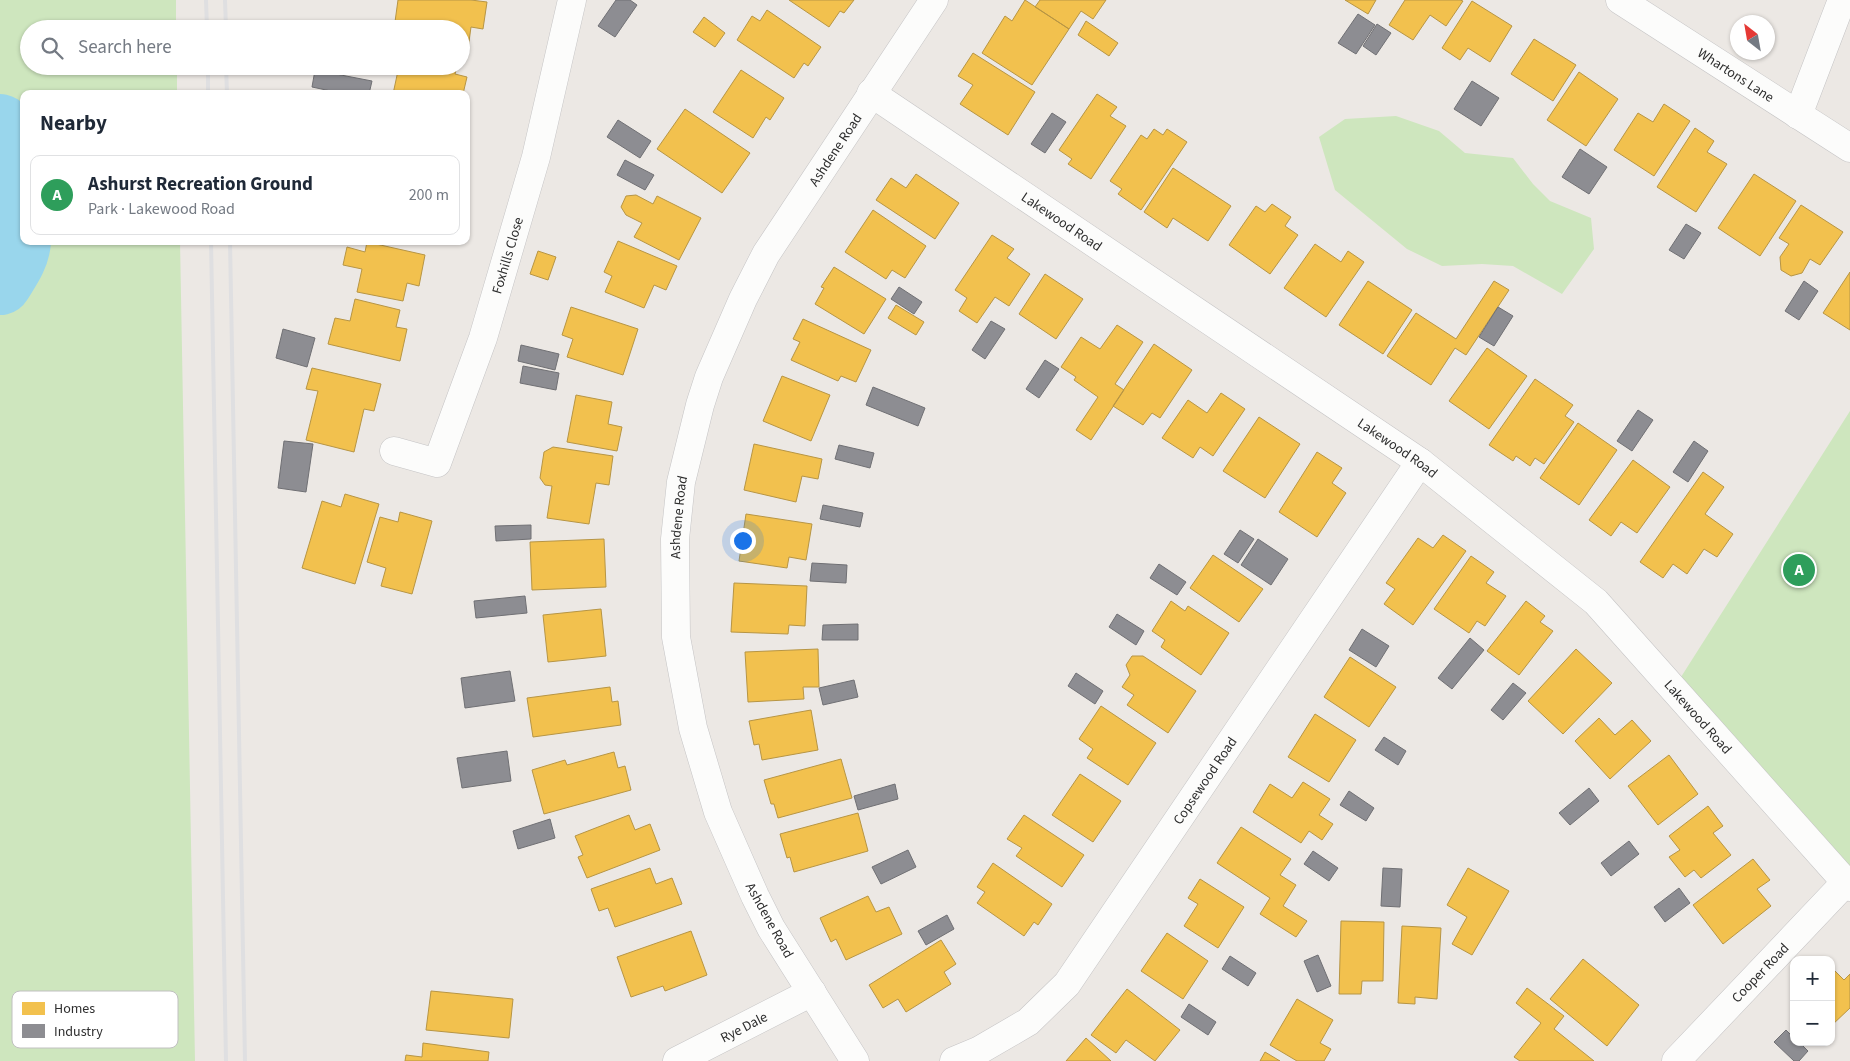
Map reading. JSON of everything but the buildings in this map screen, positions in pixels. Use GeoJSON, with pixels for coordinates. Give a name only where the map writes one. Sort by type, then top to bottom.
{"type":"FeatureCollection","features":[{"type":"Feature","properties":{"kind":"street","name":"Foxhills Close"},"geometry":{"type":"LineString","coordinates":[[394,451],[437,463],[483,338],[536,157],[572,0]]}},
{"type":"Feature","properties":{"kind":"street","name":"Ashdene Road"},"geometry":{"type":"LineString","coordinates":[[855,1061],[771,928],[718,812],[693,728],[676,637],[675,539],[681,482],[700,405],[721,347],[743,299],[766,254],[934,0]]}},
{"type":"Feature","properties":{"kind":"street","name":"Whartons Lane"},"geometry":{"type":"LineString","coordinates":[[1620,0],[1850,148]]}},
{"type":"Feature","properties":{"kind":"street"},"geometry":{"type":"LineString","coordinates":[[1798,115],[1842,0]]}},
{"type":"Feature","properties":{"kind":"street","name":"Lakewood Road"},"geometry":{"type":"LineString","coordinates":[[871,93],[1420,462],[1596,602],[1848,885]]}},
{"type":"Feature","properties":{"kind":"street","name":"Copsewood Road"},"geometry":{"type":"LineString","coordinates":[[954,1061],[978,1051],[1028,1022],[1067,984],[1420,462]]}},
{"type":"Feature","properties":{"kind":"street","name":"Cooper Road"},"geometry":{"type":"LineString","coordinates":[[1676,1061],[1848,885]]}},
{"type":"Feature","properties":{"kind":"street","name":"Rye Dale"},"geometry":{"type":"LineString","coordinates":[[677,1061],[812,992]]}},
{"type":"Feature","properties":{"kind":"green space"},"geometry":{"type":"Polygon","coordinates":[[[0,0],[176,0],[176,20],[20,20],[20,75],[177,75],[177,90],[20,90],[20,130],[0,103],[0,0]]]}},
{"type":"Feature","properties":{"kind":"green space"},"geometry":{"type":"Polygon","coordinates":[[[1396,116],[1439,131],[1465,153],[1513,158],[1533,184],[1550,201],[1591,218],[1594,249],[1562,294],[1513,266],[1482,264],[1442,266],[1407,249],[1335,190],[1319,137],[1345,119],[1396,116]]]}},
{"type":"Feature","properties":{"kind":"green space"},"geometry":{"type":"Polygon","coordinates":[[[37,245],[180,245],[195,1061],[0,1061],[0,304],[37,245]]]}},
{"type":"Feature","properties":{"kind":"green space"},"geometry":{"type":"Polygon","coordinates":[[[1850,411],[1850,887],[1674,688],[1850,411]]]}},
{"type":"Feature","properties":{"kind":"waterway"},"geometry":{"type":"LineString","coordinates":[[0,126],[9,157],[14,218],[19,241],[15,258],[0,283]]}},
{"type":"Feature","properties":{"kind":"railway"},"geometry":{"type":"LineString","coordinates":[[206,0],[207,20]]}},
{"type":"Feature","properties":{"kind":"railway"},"geometry":{"type":"LineString","coordinates":[[225,0],[226,20]]}},
{"type":"Feature","properties":{"kind":"railway"},"geometry":{"type":"LineString","coordinates":[[208,75],[208,90]]}},
{"type":"Feature","properties":{"kind":"railway"},"geometry":{"type":"LineString","coordinates":[[226,75],[227,90]]}},
{"type":"Feature","properties":{"kind":"railway"},"geometry":{"type":"LineString","coordinates":[[211,245],[226,1061]]}},
{"type":"Feature","properties":{"kind":"railway"},"geometry":{"type":"LineString","coordinates":[[230,245],[245,1061]]}},
{"type":"Feature","properties":{"kind":"place","name":"Ashurst Recreation Ground"},"geometry":{"type":"Point","coordinates":[1799,570]}}]}
